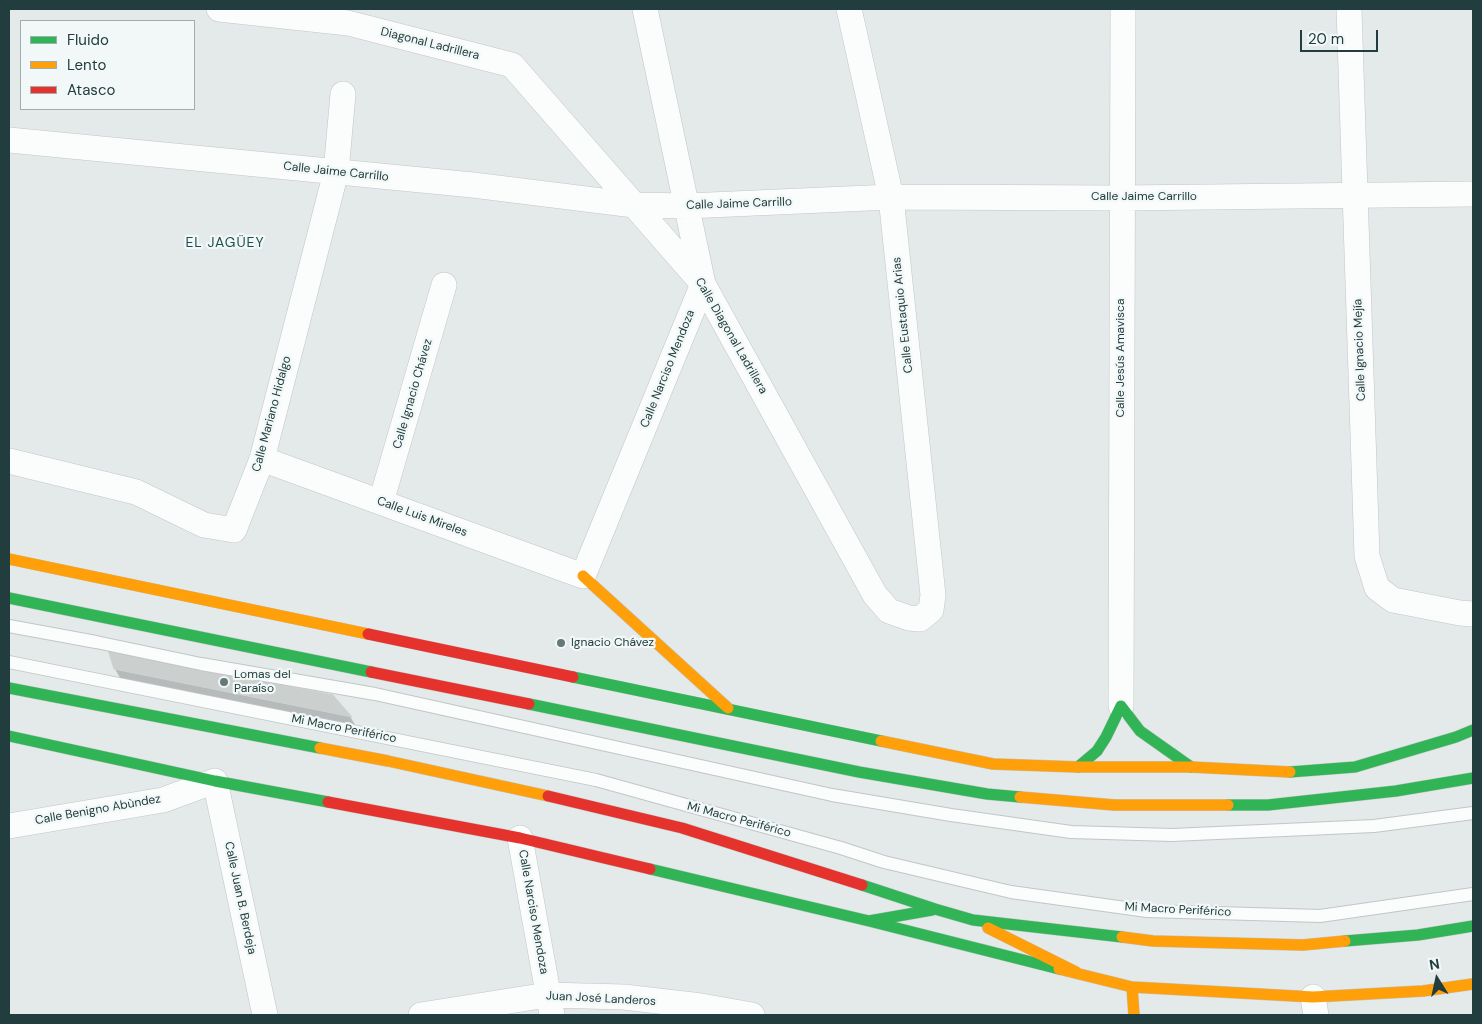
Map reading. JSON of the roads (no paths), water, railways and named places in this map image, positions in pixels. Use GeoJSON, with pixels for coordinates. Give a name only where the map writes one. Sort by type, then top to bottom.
{"type":"FeatureCollection","features":[{"type":"Feature","properties":{"kind":"main road"},"geometry":{"type":"LineString","coordinates":[[9,559],[993,764],[1294,772],[1355,767],[1473,730]]}},
{"type":"Feature","properties":{"kind":"main road"},"geometry":{"type":"LineString","coordinates":[[583,576],[729,709]]}},
{"type":"Feature","properties":{"kind":"main road"},"geometry":{"type":"LineString","coordinates":[[9,598],[859,772],[987,794],[1114,805],[1268,805],[1396,792],[1473,778]]}},
{"type":"Feature","properties":{"kind":"main road"},"geometry":{"type":"LineString","coordinates":[[9,688],[388,761],[663,823],[973,920],[1153,941],[1303,945],[1418,935],[1473,926]]}},
{"type":"Feature","properties":{"kind":"main road"},"geometry":{"type":"LineString","coordinates":[[1078,766],[1097,751],[1121,706],[1140,731],[1191,768]]}},
{"type":"Feature","properties":{"kind":"main road"},"geometry":{"type":"LineString","coordinates":[[9,736],[215,781],[520,838],[869,921],[1132,987],[1314,1006],[1473,984]]}},
{"type":"Feature","properties":{"kind":"main road"},"geometry":{"type":"LineString","coordinates":[[869,921],[936,909]]}},
{"type":"Feature","properties":{"kind":"main road"},"geometry":{"type":"LineString","coordinates":[[973,920],[1076,972]]}},
{"type":"Feature","properties":{"kind":"main road"},"geometry":{"type":"LineString","coordinates":[[1132,987],[1134,1015]]}},
{"type":"Feature","properties":{"kind":"street","name":"Diagonal Ladrillera"},"geometry":{"type":"LineString","coordinates":[[219,9],[348,23],[512,65]]}},
{"type":"Feature","properties":{"kind":"street"},"geometry":{"type":"LineString","coordinates":[[645,9],[704,284]]}},
{"type":"Feature","properties":{"kind":"street","name":"Calle Eustaquio Arias"},"geometry":{"type":"LineString","coordinates":[[849,9],[891,197],[933,595],[931,610],[920,619]]}},
{"type":"Feature","properties":{"kind":"street","name":"Calle Jesús Amavisca"},"geometry":{"type":"LineString","coordinates":[[1121,706],[1122,9]]}},
{"type":"Feature","properties":{"kind":"street","name":"Calle Ignacio Mejía"},"geometry":{"type":"LineString","coordinates":[[1349,9],[1367,556],[1377,588],[1393,600],[1473,614]]}},
{"type":"Feature","properties":{"kind":"street","name":"Calle Diagonal Ladrillera"},"geometry":{"type":"LineString","coordinates":[[512,65],[704,284],[875,595],[889,611],[909,618],[920,619]]}},
{"type":"Feature","properties":{"kind":"street","name":"Calle Mariano Hidalgo"},"geometry":{"type":"LineString","coordinates":[[9,462],[136,492],[204,525],[234,530],[262,459],[336,172],[343,94]]}},
{"type":"Feature","properties":{"kind":"street","name":"Calle Jaime Carrillo"},"geometry":{"type":"LineString","coordinates":[[9,140],[472,185],[634,205],[686,206],[891,197],[1121,198],[1473,194]]}},
{"type":"Feature","properties":{"kind":"street","name":"Calle Narciso Mendoza"},"geometry":{"type":"LineString","coordinates":[[583,576],[704,284]]}},
{"type":"Feature","properties":{"kind":"street","name":"Calle Ignacio Chávez"},"geometry":{"type":"LineString","coordinates":[[381,502],[444,285]]}},
{"type":"Feature","properties":{"kind":"street","name":"Calle Luis Mireles"},"geometry":{"type":"LineString","coordinates":[[262,459],[583,576]]}},
{"type":"Feature","properties":{"kind":"street","name":"Calle Benigno Abùndez"},"geometry":{"type":"LineString","coordinates":[[9,826],[163,800],[215,781]]}},
{"type":"Feature","properties":{"kind":"street","name":"Calle Juan B. Berdeja"},"geometry":{"type":"LineString","coordinates":[[215,781],[265,1015]]}},
{"type":"Feature","properties":{"kind":"street","name":"Calle Narciso Mendoza"},"geometry":{"type":"LineString","coordinates":[[520,838],[550,1005]]}},
{"type":"Feature","properties":{"kind":"street","name":"Juan José Landeros"},"geometry":{"type":"LineString","coordinates":[[421,1015],[624,997],[701,1006],[752,1015]]}},
{"type":"Feature","properties":{"kind":"lane"},"geometry":{"type":"LineString","coordinates":[[9,626],[201,664],[375,694],[832,795],[951,815],[1071,832],[1172,835],[1374,826],[1473,813]]}},
{"type":"Feature","properties":{"kind":"lane","name":"Mi Macro Periférico"},"geometry":{"type":"LineString","coordinates":[[9,662],[596,780],[841,848],[884,862],[1011,892],[1147,911],[1320,916],[1473,894]]}},
{"type":"Feature","properties":{"kind":"place","name":"Ignacio Chávez"},"geometry":{"type":"Point","coordinates":[561,643]}},
{"type":"Feature","properties":{"kind":"place","name":"Lomas del Paraíso"},"geometry":{"type":"Point","coordinates":[224,682]}},
{"type":"Feature","properties":{"kind":"district","name":"EL JAGÜEY"},"geometry":{"type":"Point","coordinates":[225,243]}}]}
